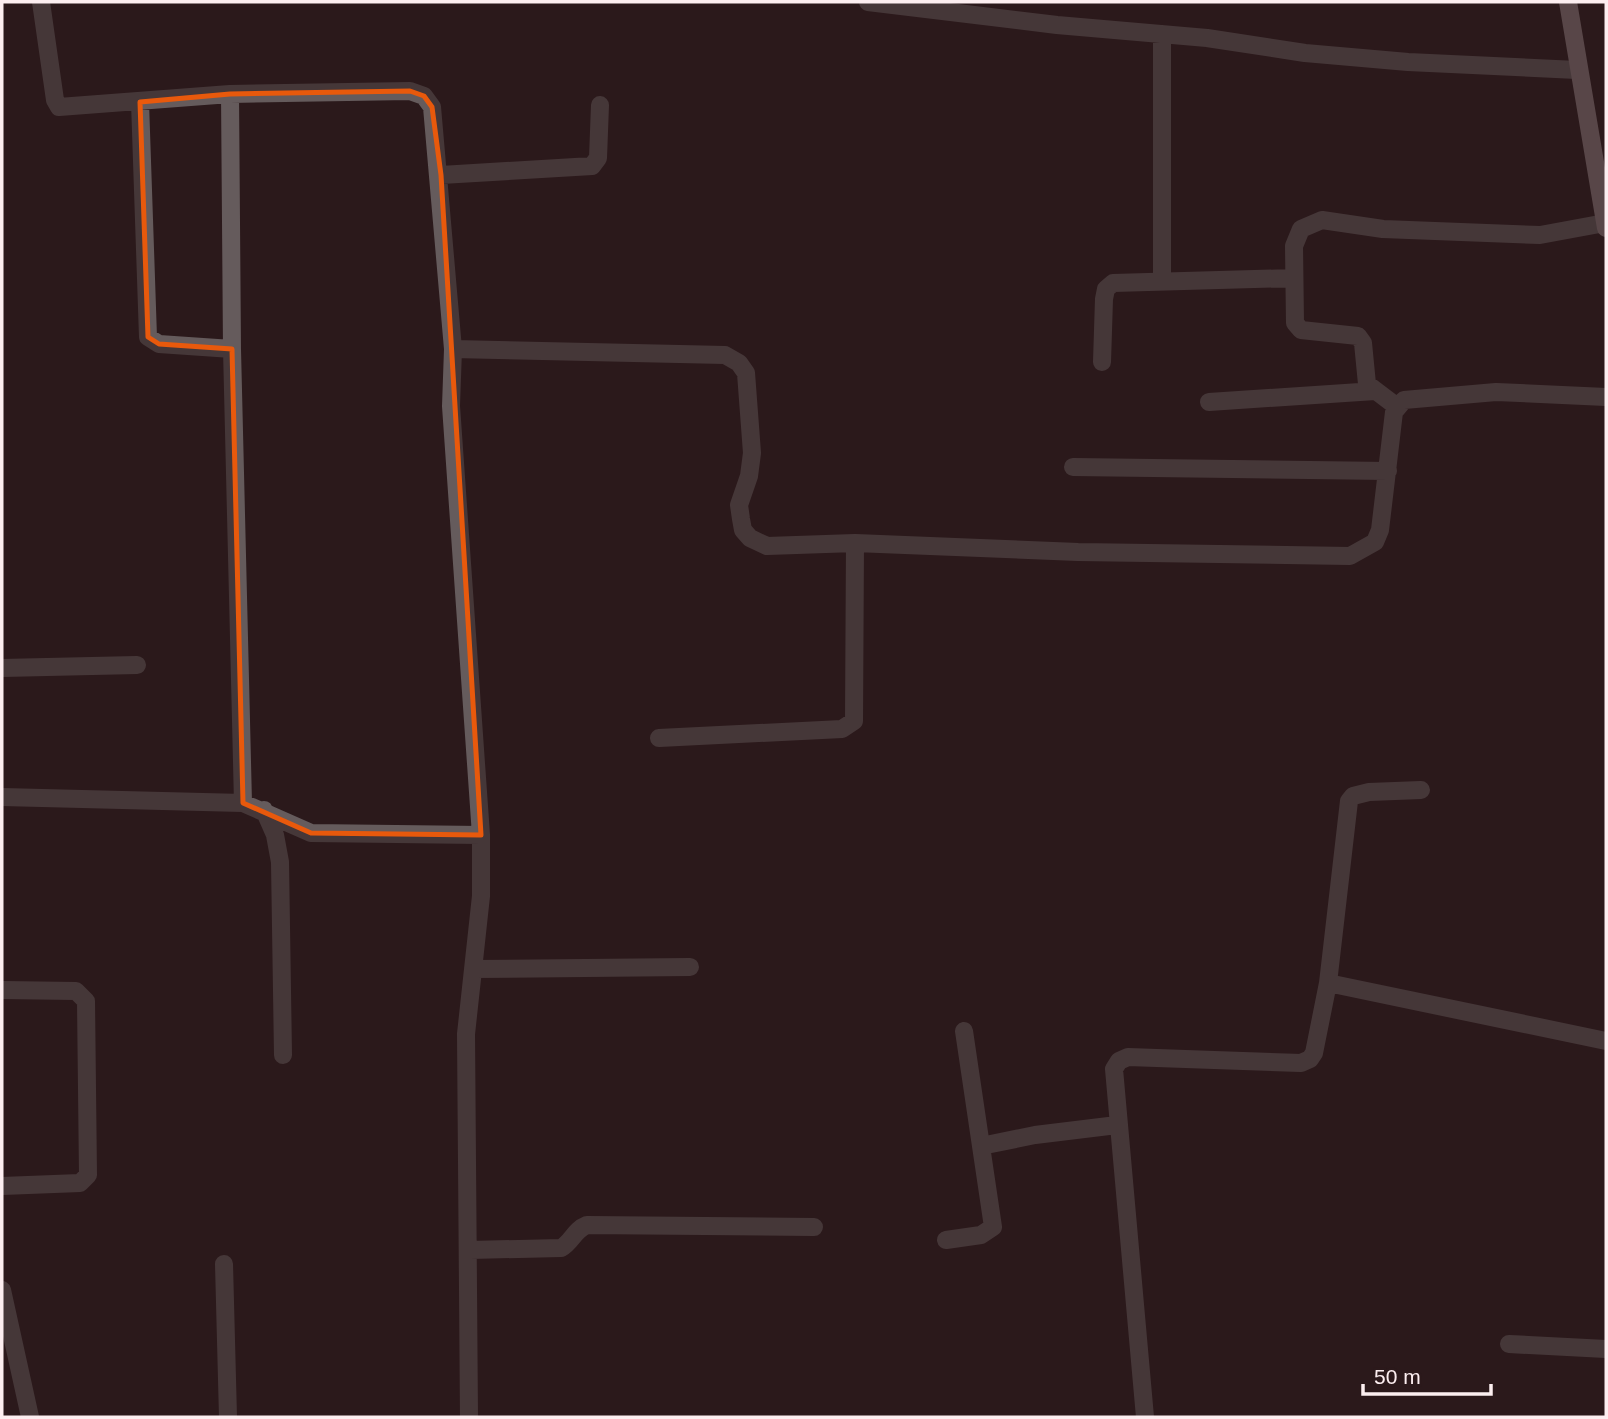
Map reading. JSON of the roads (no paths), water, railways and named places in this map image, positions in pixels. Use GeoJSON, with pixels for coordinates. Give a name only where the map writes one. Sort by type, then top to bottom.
{"type":"FeatureCollection","features":[{"type":"Feature","properties":{"kind":"main road"},"geometry":{"type":"LineString","coordinates":[[1568,2],[1577,69],[1606,225]]}},
{"type":"Feature","properties":{"kind":"street"},"geometry":{"type":"LineString","coordinates":[[41,2],[55,100],[59,107],[230,94],[410,91],[424,96],[432,107],[441,175],[453,349],[451,406],[481,835],[481,896],[466,1034],[470,1250],[469,1417]]}},
{"type":"Feature","properties":{"kind":"street"},"geometry":{"type":"LineString","coordinates":[[868,2],[932,5],[1056,25],[1162,34],[1305,53],[1408,62],[1577,69]]}},
{"type":"Feature","properties":{"kind":"street"},"geometry":{"type":"LineString","coordinates":[[1162,34],[1162,281]]}},
{"type":"Feature","properties":{"kind":"street"},"geometry":{"type":"LineString","coordinates":[[230,94],[232,349],[243,803]]}},
{"type":"Feature","properties":{"kind":"street"},"geometry":{"type":"LineString","coordinates":[[140,102],[148,337],[159,344],[232,349]]}},
{"type":"Feature","properties":{"kind":"street"},"geometry":{"type":"LineString","coordinates":[[441,175],[592,166],[598,158],[600,105]]}},
{"type":"Feature","properties":{"kind":"street"},"geometry":{"type":"LineString","coordinates":[[1396,406],[1366,381],[1363,343],[1358,336],[1301,330],[1295,323],[1294,246],[1301,229],[1322,220],[1382,229],[1540,235],[1606,225]]}},
{"type":"Feature","properties":{"kind":"street"},"geometry":{"type":"LineString","coordinates":[[1102,362],[1106,289],[1113,283],[1294,278]]}},
{"type":"Feature","properties":{"kind":"street"},"geometry":{"type":"LineString","coordinates":[[453,349],[725,355],[739,363],[746,373],[752,453],[749,476],[739,505],[743,530],[750,538],[767,546],[855,543],[1078,552],[1350,556],[1375,542],[1380,530],[1396,406]]}},
{"type":"Feature","properties":{"kind":"street"},"geometry":{"type":"LineString","coordinates":[[1209,402],[1376,391]]}},
{"type":"Feature","properties":{"kind":"street"},"geometry":{"type":"LineString","coordinates":[[1396,406],[1411,399],[1496,392],[1606,397]]}},
{"type":"Feature","properties":{"kind":"street"},"geometry":{"type":"LineString","coordinates":[[1073,467],[1388,471]]}},
{"type":"Feature","properties":{"kind":"street"},"geometry":{"type":"LineString","coordinates":[[659,738],[842,729],[854,721],[855,543]]}},
{"type":"Feature","properties":{"kind":"street"},"geometry":{"type":"LineString","coordinates":[[2,668],[137,665]]}},
{"type":"Feature","properties":{"kind":"street"},"geometry":{"type":"LineString","coordinates":[[1145,1417],[1114,1069],[1119,1061],[1128,1058],[1306,1062],[1314,1053],[1328,983],[1349,801],[1358,794],[1369,792],[1421,790]]}},
{"type":"Feature","properties":{"kind":"street"},"geometry":{"type":"LineString","coordinates":[[2,797],[243,803],[311,833],[481,835]]}},
{"type":"Feature","properties":{"kind":"street"},"geometry":{"type":"LineString","coordinates":[[264,810],[275,835],[280,862],[283,1055]]}},
{"type":"Feature","properties":{"kind":"street"},"geometry":{"type":"LineString","coordinates":[[474,969],[690,967]]}},
{"type":"Feature","properties":{"kind":"street"},"geometry":{"type":"LineString","coordinates":[[1328,983],[1606,1041]]}},
{"type":"Feature","properties":{"kind":"street"},"geometry":{"type":"LineString","coordinates":[[2,990],[76,991],[86,1001],[88,1175],[80,1183],[2,1186]]}},
{"type":"Feature","properties":{"kind":"street"},"geometry":{"type":"LineString","coordinates":[[946,1240],[981,1236],[993,1227],[964,1031]]}},
{"type":"Feature","properties":{"kind":"street"},"geometry":{"type":"LineString","coordinates":[[981,1146],[1035,1135],[1117,1125]]}},
{"type":"Feature","properties":{"kind":"street"},"geometry":{"type":"LineString","coordinates":[[470,1250],[561,1248],[568,1245],[579,1228],[587,1225],[814,1227]]}},
{"type":"Feature","properties":{"kind":"street"},"geometry":{"type":"LineString","coordinates":[[225,1264],[228,1417]]}},
{"type":"Feature","properties":{"kind":"street"},"geometry":{"type":"LineString","coordinates":[[2,1290],[30,1417]]}},
{"type":"Feature","properties":{"kind":"street"},"geometry":{"type":"LineString","coordinates":[[1509,1344],[1606,1349]]}}]}
